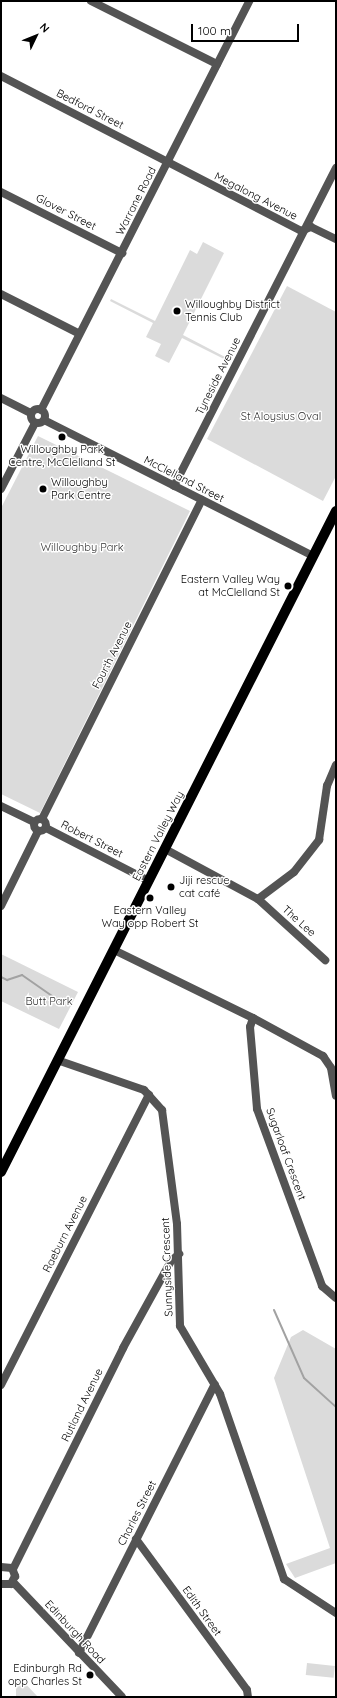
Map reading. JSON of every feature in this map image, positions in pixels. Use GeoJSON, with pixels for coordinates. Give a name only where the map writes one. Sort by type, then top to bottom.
{"type":"FeatureCollection","features":[{"type":"Feature","properties":{"kind":"main road","name":"Eastern Valley Way"},"geometry":{"type":"LineString","coordinates":[[1,1172],[336,511]]}},
{"type":"Feature","properties":{"kind":"street"},"geometry":{"type":"LineString","coordinates":[[91,1],[217,64]]}},
{"type":"Feature","properties":{"kind":"street","name":"Warrane Road"},"geometry":{"type":"LineString","coordinates":[[41,410],[78,334],[122,253],[249,1]]}},
{"type":"Feature","properties":{"kind":"street","name":"Bedford Street"},"geometry":{"type":"LineString","coordinates":[[1,76],[168,162]]}},
{"type":"Feature","properties":{"kind":"street","name":"Megalong Avenue"},"geometry":{"type":"LineString","coordinates":[[168,162],[301,231],[311,227],[336,239]]}},
{"type":"Feature","properties":{"kind":"street","name":"Tyneside Avenue"},"geometry":{"type":"LineString","coordinates":[[174,486],[336,168]]}},
{"type":"Feature","properties":{"kind":"street","name":"Glover Street"},"geometry":{"type":"LineString","coordinates":[[1,192],[122,253]]}},
{"type":"Feature","properties":{"kind":"street"},"geometry":{"type":"LineString","coordinates":[[1,294],[78,334]]}},
{"type":"Feature","properties":{"kind":"street"},"geometry":{"type":"LineString","coordinates":[[1,398],[31,413],[35,423]]}},
{"type":"Feature","properties":{"kind":"street"},"geometry":{"type":"LineString","coordinates":[[1,489],[35,423],[44,420],[41,410],[31,413]]}},
{"type":"Feature","properties":{"kind":"street","name":"McClelland Street"},"geometry":{"type":"LineString","coordinates":[[44,420],[313,556]]}},
{"type":"Feature","properties":{"kind":"street","name":"Fourth Avenue"},"geometry":{"type":"LineString","coordinates":[[38,821],[202,500]]}},
{"type":"Feature","properties":{"kind":"street"},"geometry":{"type":"LineString","coordinates":[[258,899],[294,872],[319,840],[327,786],[336,765]]}},
{"type":"Feature","properties":{"kind":"street"},"geometry":{"type":"LineString","coordinates":[[1,806],[38,821],[42,830],[1,906]]}},
{"type":"Feature","properties":{"kind":"street","name":"Robert Street"},"geometry":{"type":"LineString","coordinates":[[42,830],[149,881]]}},
{"type":"Feature","properties":{"kind":"street","name":"The Lee"},"geometry":{"type":"LineString","coordinates":[[165,850],[258,899],[325,960]]}},
{"type":"Feature","properties":{"kind":"street"},"geometry":{"type":"LineString","coordinates":[[114,950],[253,1018],[323,1056],[331,1068],[336,1096]]}},
{"type":"Feature","properties":{"kind":"street","name":"Sugarloaf Crescent"},"geometry":{"type":"LineString","coordinates":[[253,1018],[250,1027],[257,1109],[322,1286],[336,1298]]}},
{"type":"Feature","properties":{"kind":"street","name":"Sunnyside Crescent"},"geometry":{"type":"LineString","coordinates":[[58,1060],[137,1087],[149,1094],[162,1110],[179,1254],[180,1326],[215,1384],[284,1579],[336,1613]]}},
{"type":"Feature","properties":{"kind":"street","name":"Raeburn Avenue"},"geometry":{"type":"LineString","coordinates":[[1,1385],[149,1094]]}},
{"type":"Feature","properties":{"kind":"street","name":"Rutland Avenue"},"geometry":{"type":"LineString","coordinates":[[12,1569],[123,1348],[171,1260],[179,1254]]}},
{"type":"Feature","properties":{"kind":"street","name":"Charles Street"},"geometry":{"type":"LineString","coordinates":[[79,1653],[215,1384]]}},
{"type":"Feature","properties":{"kind":"street","name":"Edith Street"},"geometry":{"type":"LineString","coordinates":[[136,1539],[247,1690],[248,1697]]}},
{"type":"Feature","properties":{"kind":"street"},"geometry":{"type":"LineString","coordinates":[[1,1568],[12,1569],[15,1576],[13,1582],[1,1584]]}},
{"type":"Feature","properties":{"kind":"street","name":"Edinburgh Road"},"geometry":{"type":"LineString","coordinates":[[13,1582],[122,1697]]}},
{"type":"Feature","properties":{"kind":"green space","name":"Willoughby District Tennis Club"},"geometry":{"type":"Polygon","coordinates":[[[203,242],[224,253],[183,335],[227,358],[226,360],[182,338],[169,363],[155,356],[161,344],[146,337],[153,323],[110,301],[111,299],[155,321],[190,250],[197,254],[203,242]]]}},
{"type":"Feature","properties":{"kind":"green space","name":"St Aloysius Oval"},"geometry":{"type":"Polygon","coordinates":[[[287,286],[336,312],[336,476],[323,501],[207,439],[287,286]]]}},
{"type":"Feature","properties":{"kind":"green space","name":"Willoughby Park"},"geometry":{"type":"Polygon","coordinates":[[[38,436],[190,511],[40,813],[1,794],[1,508],[38,436]]]}},
{"type":"Feature","properties":{"kind":"green space","name":"Butt Park"},"geometry":{"type":"Polygon","coordinates":[[[1,954],[78,992],[59,1029],[1,1001],[1,954]]]}},
{"type":"Feature","properties":{"kind":"green space"},"geometry":{"type":"Polygon","coordinates":[[[303,1330],[336,1349],[336,1563],[295,1578],[286,1564],[330,1548],[274,1378],[291,1337],[303,1330]]]}},
{"type":"Feature","properties":{"kind":"green space"},"geometry":{"type":"Polygon","coordinates":[[[307,1663],[335,1666],[334,1678],[306,1675],[307,1663]]]}},
{"type":"Feature","properties":{"kind":"green space"},"geometry":{"type":"Polygon","coordinates":[[[20,1678],[38,1697],[16,1697],[16,1683],[20,1678]]]}},
{"type":"Feature","properties":{"kind":"waterway"},"geometry":{"type":"LineString","coordinates":[[1,977],[7,980],[22,975],[65,1005]]}},
{"type":"Feature","properties":{"kind":"waterway"},"geometry":{"type":"LineString","coordinates":[[274,1310],[304,1378],[336,1407]]}},
{"type":"Feature","properties":{"kind":"place","name":"Willoughby District Tennis Club"},"geometry":{"type":"Point","coordinates":[177,311]}},
{"type":"Feature","properties":{"kind":"place","name":"Willoughby Park Centre, McClelland St"},"geometry":{"type":"Point","coordinates":[62,437]}},
{"type":"Feature","properties":{"kind":"place","name":"Willoughby Park Centre"},"geometry":{"type":"Point","coordinates":[43,489]}},
{"type":"Feature","properties":{"kind":"place","name":"Eastern Valley Way at McClelland St"},"geometry":{"type":"Point","coordinates":[288,586]}},
{"type":"Feature","properties":{"kind":"place","name":"Jiji rescue cat café"},"geometry":{"type":"Point","coordinates":[171,887]}},
{"type":"Feature","properties":{"kind":"place","name":"Eastern Valley Way opp Robert St"},"geometry":{"type":"Point","coordinates":[150,898]}},
{"type":"Feature","properties":{"kind":"place","name":"Edinburgh Rd opp Charles St"},"geometry":{"type":"Point","coordinates":[90,1675]}}]}
